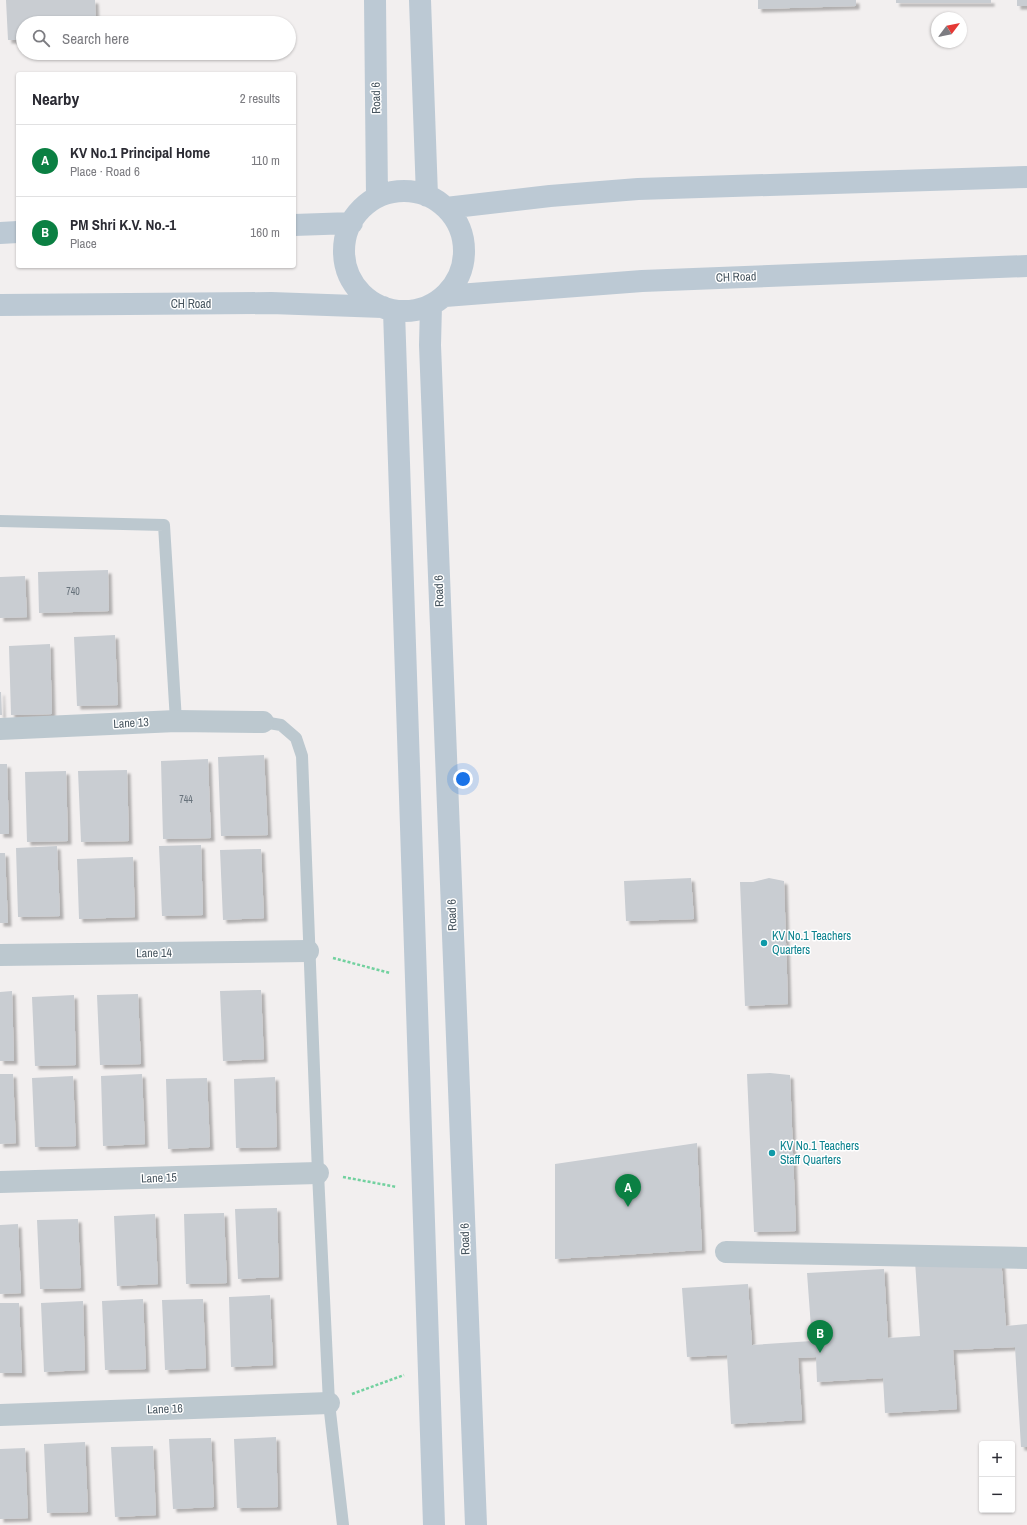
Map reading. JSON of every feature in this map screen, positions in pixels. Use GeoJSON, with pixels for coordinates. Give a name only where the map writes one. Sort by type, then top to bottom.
{"type":"FeatureCollection","features":[{"type":"Feature","properties":{"kind":"street","name":"Road 6"},"geometry":{"type":"LineString","coordinates":[[375,0],[377,197]]}},
{"type":"Feature","properties":{"kind":"street"},"geometry":{"type":"LineString","coordinates":[[420,0],[427,196]]}},
{"type":"Feature","properties":{"kind":"street"},"geometry":{"type":"LineString","coordinates":[[446,208],[550,196],[638,189],[1027,176]]}},
{"type":"Feature","properties":{"kind":"street","name":"CH Road"},"geometry":{"type":"LineString","coordinates":[[388,309],[366,297],[352,281],[346,262],[345,242],[352,223],[364,207],[377,197],[396,192],[411,192],[427,196],[446,208],[458,224],[464,242],[464,262],[457,281],[438,301]]}},
{"type":"Feature","properties":{"kind":"street"},"geometry":{"type":"LineString","coordinates":[[296,225],[352,223]]}},
{"type":"Feature","properties":{"kind":"street"},"geometry":{"type":"LineString","coordinates":[[0,233],[16,232]]}},
{"type":"Feature","properties":{"kind":"street","name":"CH Road"},"geometry":{"type":"LineString","coordinates":[[0,305],[271,303],[413,311],[438,301],[642,281],[1027,266]]}},
{"type":"Feature","properties":{"kind":"street","name":"Road 6"},"geometry":{"type":"LineString","coordinates":[[438,301],[430,345],[476,1525]]}},
{"type":"Feature","properties":{"kind":"street"},"geometry":{"type":"LineString","coordinates":[[388,309],[416,980],[434,1525]]}},
{"type":"Feature","properties":{"kind":"street","name":"Lane 13"},"geometry":{"type":"LineString","coordinates":[[0,729],[176,721],[263,722]]}},
{"type":"Feature","properties":{"kind":"street","name":"Lane 14"},"geometry":{"type":"LineString","coordinates":[[0,955],[308,951]]}},
{"type":"Feature","properties":{"kind":"street","name":"Lane 15"},"geometry":{"type":"LineString","coordinates":[[0,1182],[318,1173]]}},
{"type":"Feature","properties":{"kind":"street"},"geometry":{"type":"LineString","coordinates":[[726,1252],[1027,1258]]}},
{"type":"Feature","properties":{"kind":"street","name":"Lane 16"},"geometry":{"type":"LineString","coordinates":[[0,1415],[329,1403]]}},
{"type":"Feature","properties":{"kind":"lane"},"geometry":{"type":"LineString","coordinates":[[0,521],[164,525],[176,721]]}},
{"type":"Feature","properties":{"kind":"lane"},"geometry":{"type":"LineString","coordinates":[[263,722],[281,725],[296,738],[302,756],[308,951],[329,1403],[343,1525]]}},
{"type":"Feature","properties":{"kind":"path"},"geometry":{"type":"LineString","coordinates":[[308,951],[416,980]]}},
{"type":"Feature","properties":{"kind":"path"},"geometry":{"type":"LineString","coordinates":[[318,1173],[423,1192]]}},
{"type":"Feature","properties":{"kind":"path"},"geometry":{"type":"LineString","coordinates":[[329,1403],[428,1366]]}},
{"type":"Feature","properties":{"kind":"building"},"geometry":{"type":"Polygon","coordinates":[[[6,0],[95,0],[96,16],[16,16],[16,40],[8,40],[6,0]]]}},
{"type":"Feature","properties":{"kind":"building"},"geometry":{"type":"Polygon","coordinates":[[[758,0],[856,0],[856,6],[758,9],[758,0]]]}},
{"type":"Feature","properties":{"kind":"building"},"geometry":{"type":"Polygon","coordinates":[[[896,0],[991,0],[991,3],[896,3],[896,0]]]}},
{"type":"Feature","properties":{"kind":"building"},"geometry":{"type":"Polygon","coordinates":[[[1017,0],[1027,0],[1027,6],[1017,6],[1017,0]]]}},
{"type":"Feature","properties":{"kind":"building"},"geometry":{"type":"Polygon","coordinates":[[[108,570],[109,611],[39,613],[38,572],[108,570]]]}},
{"type":"Feature","properties":{"kind":"building"},"geometry":{"type":"Polygon","coordinates":[[[25,576],[27,617],[0,618],[0,577],[25,576]]]}},
{"type":"Feature","properties":{"kind":"building"},"geometry":{"type":"Polygon","coordinates":[[[115,635],[118,705],[77,706],[74,637],[115,635]]]}},
{"type":"Feature","properties":{"kind":"building"},"geometry":{"type":"Polygon","coordinates":[[[50,644],[52,714],[11,715],[9,646],[50,644]]]}},
{"type":"Feature","properties":{"kind":"building"},"geometry":{"type":"Polygon","coordinates":[[[1,692],[2,715],[0,715],[1,692]]]}},
{"type":"Feature","properties":{"kind":"building"},"geometry":{"type":"Polygon","coordinates":[[[264,755],[268,835],[221,836],[218,757],[264,755]]]}},
{"type":"Feature","properties":{"kind":"building"},"geometry":{"type":"Polygon","coordinates":[[[208,759],[211,838],[163,839],[161,761],[208,759]]]}},
{"type":"Feature","properties":{"kind":"building"},"geometry":{"type":"Polygon","coordinates":[[[0,764],[7,764],[9,834],[0,834],[0,764]]]}},
{"type":"Feature","properties":{"kind":"building"},"geometry":{"type":"Polygon","coordinates":[[[127,770],[129,841],[81,842],[78,771],[127,770]]]}},
{"type":"Feature","properties":{"kind":"building"},"geometry":{"type":"Polygon","coordinates":[[[66,771],[68,841],[27,842],[25,772],[66,771]]]}},
{"type":"Feature","properties":{"kind":"building"},"geometry":{"type":"Polygon","coordinates":[[[201,845],[203,915],[162,916],[159,846],[201,845]]]}},
{"type":"Feature","properties":{"kind":"building"},"geometry":{"type":"Polygon","coordinates":[[[57,846],[60,916],[18,917],[16,848],[57,846]]]}},
{"type":"Feature","properties":{"kind":"building"},"geometry":{"type":"Polygon","coordinates":[[[261,849],[264,918],[223,920],[220,850],[261,849]]]}},
{"type":"Feature","properties":{"kind":"building"},"geometry":{"type":"Polygon","coordinates":[[[0,853],[5,853],[8,923],[0,923],[0,853]]]}},
{"type":"Feature","properties":{"kind":"building"},"geometry":{"type":"Polygon","coordinates":[[[133,857],[135,917],[79,919],[77,859],[133,857]]]}},
{"type":"Feature","properties":{"kind":"building"},"geometry":{"type":"Polygon","coordinates":[[[691,878],[694,919],[626,921],[624,881],[691,878]]]}},
{"type":"Feature","properties":{"kind":"building","name":"KV No.1 Teachers Quarters"},"geometry":{"type":"Polygon","coordinates":[[[769,878],[784,881],[788,1004],[745,1006],[740,882],[753,882],[769,878]]]}},
{"type":"Feature","properties":{"kind":"building"},"geometry":{"type":"Polygon","coordinates":[[[261,990],[264,1059],[223,1061],[220,991],[261,990]]]}},
{"type":"Feature","properties":{"kind":"building"},"geometry":{"type":"Polygon","coordinates":[[[12,991],[14,1061],[0,1061],[0,992],[12,991]]]}},
{"type":"Feature","properties":{"kind":"building"},"geometry":{"type":"Polygon","coordinates":[[[138,994],[141,1064],[100,1065],[97,995],[138,994]]]}},
{"type":"Feature","properties":{"kind":"building"},"geometry":{"type":"Polygon","coordinates":[[[74,995],[76,1065],[35,1066],[32,997],[74,995]]]}},
{"type":"Feature","properties":{"kind":"building","name":"KV No.1 Teachers Staff Quarters"},"geometry":{"type":"Polygon","coordinates":[[[770,1073],[790,1075],[796,1231],[754,1232],[747,1074],[770,1073]]]}},
{"type":"Feature","properties":{"kind":"building"},"geometry":{"type":"Polygon","coordinates":[[[0,1074],[13,1074],[16,1143],[0,1144],[0,1074]]]}},
{"type":"Feature","properties":{"kind":"building"},"geometry":{"type":"Polygon","coordinates":[[[142,1074],[145,1144],[103,1146],[101,1076],[142,1074]]]}},
{"type":"Feature","properties":{"kind":"building"},"geometry":{"type":"Polygon","coordinates":[[[73,1076],[76,1146],[35,1147],[32,1078],[73,1076]]]}},
{"type":"Feature","properties":{"kind":"building"},"geometry":{"type":"Polygon","coordinates":[[[275,1077],[277,1147],[236,1148],[234,1079],[275,1077]]]}},
{"type":"Feature","properties":{"kind":"building"},"geometry":{"type":"Polygon","coordinates":[[[207,1078],[210,1147],[168,1149],[166,1079],[207,1078]]]}},
{"type":"Feature","properties":{"kind":"building"},"geometry":{"type":"Polygon","coordinates":[[[697,1143],[702,1250],[555,1259],[555,1164],[697,1143]]]}},
{"type":"Feature","properties":{"kind":"building"},"geometry":{"type":"Polygon","coordinates":[[[277,1208],[279,1277],[238,1279],[235,1209],[277,1208]]]}},
{"type":"Feature","properties":{"kind":"building"},"geometry":{"type":"Polygon","coordinates":[[[224,1213],[227,1283],[186,1284],[184,1214],[224,1213]]]}},
{"type":"Feature","properties":{"kind":"building"},"geometry":{"type":"Polygon","coordinates":[[[155,1214],[158,1284],[117,1286],[114,1216],[155,1214]]]}},
{"type":"Feature","properties":{"kind":"building"},"geometry":{"type":"Polygon","coordinates":[[[78,1219],[81,1288],[40,1289],[37,1220],[78,1219]]]}},
{"type":"Feature","properties":{"kind":"building"},"geometry":{"type":"Polygon","coordinates":[[[18,1224],[21,1293],[0,1294],[0,1225],[18,1224]]]}},
{"type":"Feature","properties":{"kind":"building"},"geometry":{"type":"Polygon","coordinates":[[[1001,1256],[1006,1326],[1027,1324],[1027,1447],[1021,1447],[1015,1347],[953,1350],[957,1409],[885,1413],[883,1378],[817,1382],[816,1357],[798,1358],[802,1420],[731,1424],[727,1355],[687,1357],[682,1288],[748,1284],[752,1345],[812,1341],[807,1273],[884,1269],[888,1338],[920,1336],[915,1261],[1001,1256]]]}},
{"type":"Feature","properties":{"kind":"building"},"geometry":{"type":"Polygon","coordinates":[[[270,1295],[273,1365],[231,1367],[229,1297],[270,1295]]]}},
{"type":"Feature","properties":{"kind":"building"},"geometry":{"type":"Polygon","coordinates":[[[143,1299],[146,1369],[105,1370],[102,1301],[143,1299]]]}},
{"type":"Feature","properties":{"kind":"building"},"geometry":{"type":"Polygon","coordinates":[[[203,1299],[206,1368],[165,1370],[162,1300],[203,1299]]]}},
{"type":"Feature","properties":{"kind":"building"},"geometry":{"type":"Polygon","coordinates":[[[83,1301],[85,1370],[44,1372],[41,1303],[83,1301]]]}},
{"type":"Feature","properties":{"kind":"building"},"geometry":{"type":"Polygon","coordinates":[[[0,1303],[19,1303],[22,1373],[0,1373],[0,1303]]]}},
{"type":"Feature","properties":{"kind":"building"},"geometry":{"type":"Polygon","coordinates":[[[276,1437],[278,1507],[237,1508],[234,1439],[276,1437]]]}},
{"type":"Feature","properties":{"kind":"building"},"geometry":{"type":"Polygon","coordinates":[[[211,1438],[214,1507],[173,1509],[169,1439],[211,1438]]]}},
{"type":"Feature","properties":{"kind":"building"},"geometry":{"type":"Polygon","coordinates":[[[85,1442],[88,1512],[47,1513],[44,1444],[85,1442]]]}},
{"type":"Feature","properties":{"kind":"building"},"geometry":{"type":"Polygon","coordinates":[[[153,1446],[156,1515],[115,1517],[111,1447],[153,1446]]]}},
{"type":"Feature","properties":{"kind":"building"},"geometry":{"type":"Polygon","coordinates":[[[25,1448],[28,1518],[0,1519],[0,1449],[25,1448]]]}},
{"type":"Feature","properties":{"kind":"place","name":"KV No.1 Teachers Quarters"},"geometry":{"type":"Point","coordinates":[764,943]}},
{"type":"Feature","properties":{"kind":"place","name":"KV No.1 Teachers Staff Quarters"},"geometry":{"type":"Point","coordinates":[772,1153]}},
{"type":"Feature","properties":{"kind":"place","name":"KV No.1 Principal Home"},"geometry":{"type":"Point","coordinates":[628,1207]}},
{"type":"Feature","properties":{"kind":"place","name":"PM Shri K.V. No.-1"},"geometry":{"type":"Point","coordinates":[820,1353]}}]}
